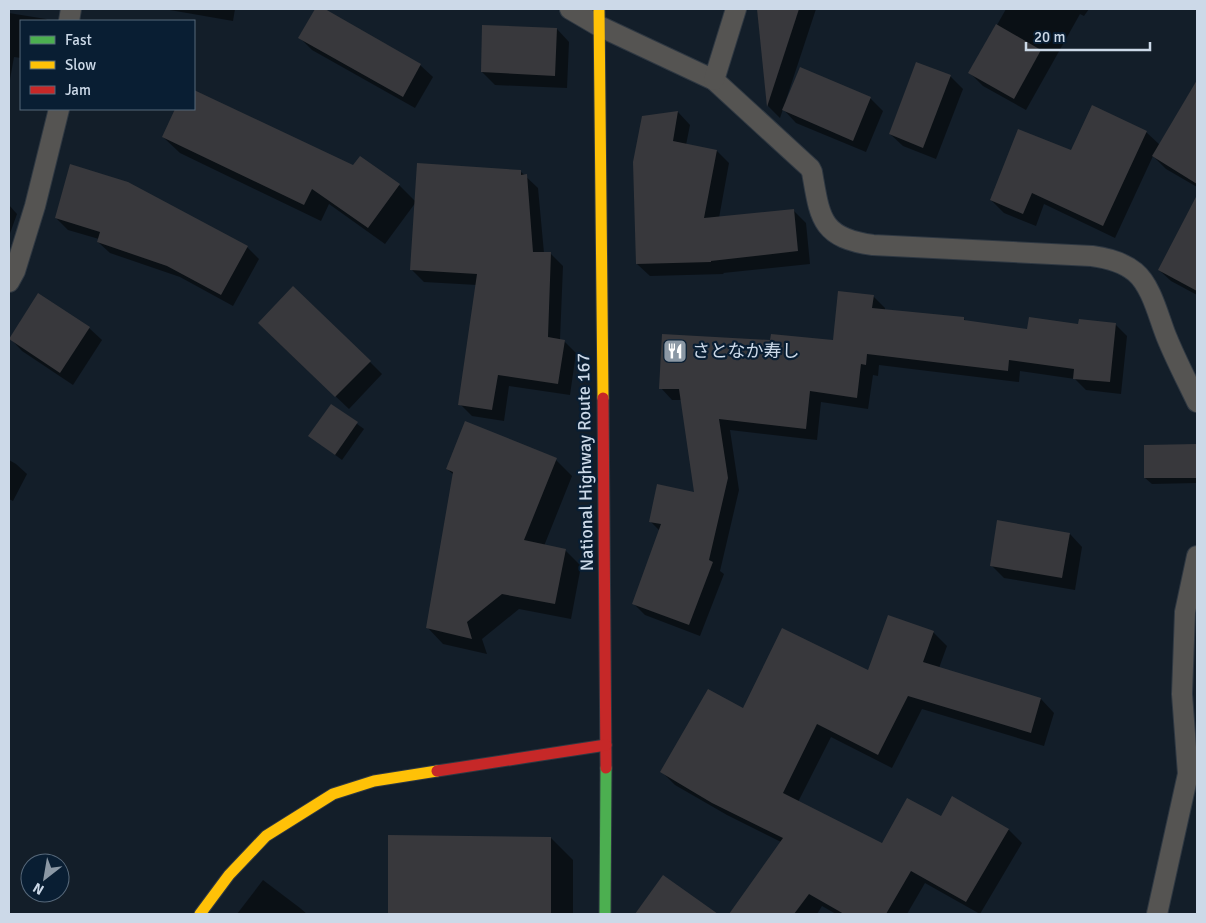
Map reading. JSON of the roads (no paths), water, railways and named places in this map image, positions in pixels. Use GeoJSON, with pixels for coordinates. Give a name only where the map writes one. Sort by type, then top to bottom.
{"type":"FeatureCollection","features":[{"type":"Feature","properties":{"kind":"street","name":"National Highway Route 167"},"geometry":{"type":"LineString","coordinates":[[599,17],[606,746],[605,914]]}},
{"type":"Feature","properties":{"kind":"street"},"geometry":{"type":"LineString","coordinates":[[200,914],[229,875],[266,836],[333,794],[374,781],[606,746]]}},
{"type":"Feature","properties":{"kind":"lane"},"geometry":{"type":"LineString","coordinates":[[570,9],[599,17],[714,80],[810,168],[822,219],[829,229],[839,235],[873,245],[1092,256],[1115,261],[1135,272],[1143,280],[1149,292],[1168,340],[1197,402]]}},
{"type":"Feature","properties":{"kind":"lane"},"geometry":{"type":"LineString","coordinates":[[714,80],[736,9]]}},
{"type":"Feature","properties":{"kind":"lane"},"geometry":{"type":"LineString","coordinates":[[9,282],[15,271],[35,206],[59,110]]}},
{"type":"Feature","properties":{"kind":"lane"},"geometry":{"type":"LineString","coordinates":[[1157,914],[1188,774],[1182,684],[1185,612],[1197,556]]}},
{"type":"Feature","properties":{"kind":"place","name":"さとなか寿し"},"geometry":{"type":"Point","coordinates":[675,351]}}]}
